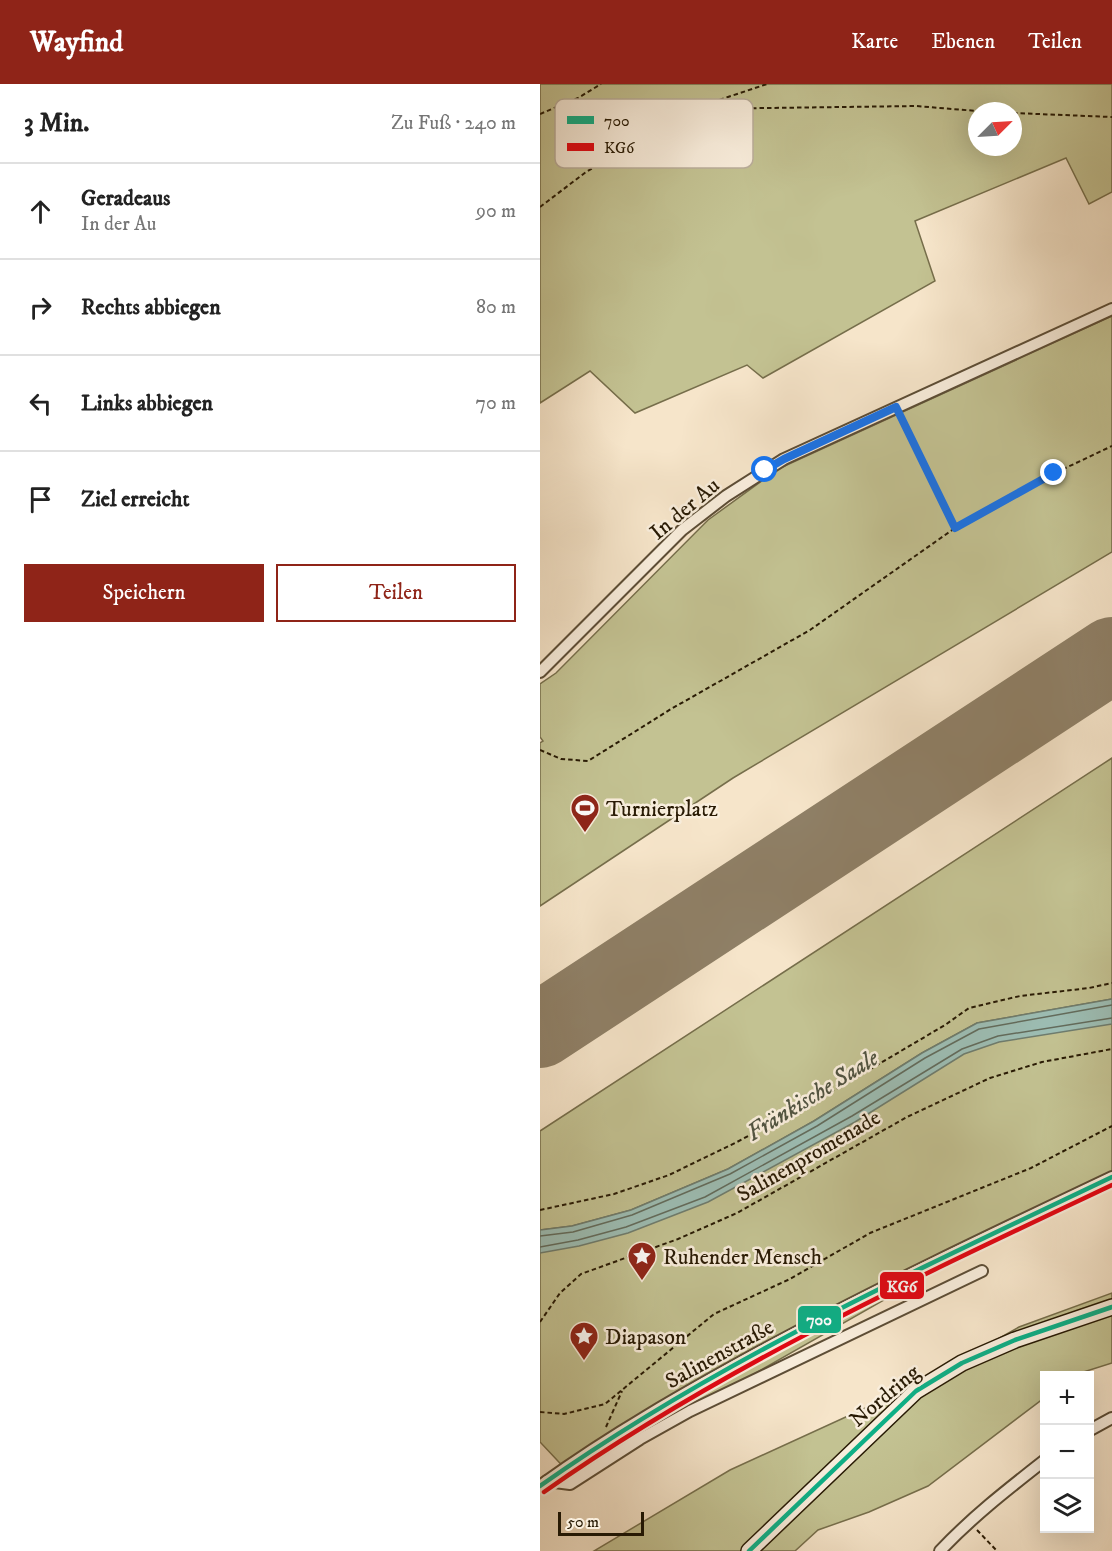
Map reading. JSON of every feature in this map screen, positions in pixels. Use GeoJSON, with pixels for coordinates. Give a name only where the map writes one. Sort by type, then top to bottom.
{"type":"FeatureCollection","features":[{"type":"Feature","properties":{"kind":"main road","name":"Nordring"},"geometry":{"type":"LineString","coordinates":[[749,1551],[916,1391],[962,1363],[1015,1340],[1112,1307]]}},
{"type":"Feature","properties":{"kind":"street","name":"In der Au"},"geometry":{"type":"LineString","coordinates":[[540,672],[682,530],[726,496],[784,459],[1112,309]]}},
{"type":"Feature","properties":{"kind":"street","name":"Salinenstraße"},"geometry":{"type":"LineString","coordinates":[[543,1483],[637,1421],[809,1325],[906,1275],[1112,1177]]}},
{"type":"Feature","properties":{"kind":"street","name":"Salinenstraße"},"geometry":{"type":"LineString","coordinates":[[543,1483],[570,1484],[640,1439],[690,1411],[982,1271]]}},
{"type":"Feature","properties":{"kind":"street"},"geometry":{"type":"LineString","coordinates":[[1094,1427],[1112,1418]]}},
{"type":"Feature","properties":{"kind":"street"},"geometry":{"type":"LineString","coordinates":[[940,1551],[996,1498],[1040,1463]]}},
{"type":"Feature","properties":{"kind":"path"},"geometry":{"type":"LineString","coordinates":[[576,99],[601,84]]}},
{"type":"Feature","properties":{"kind":"path"},"geometry":{"type":"LineString","coordinates":[[722,99],[767,84]]}},
{"type":"Feature","properties":{"kind":"path"},"geometry":{"type":"LineString","coordinates":[[753,108],[916,106],[968,110]]}},
{"type":"Feature","properties":{"kind":"path"},"geometry":{"type":"LineString","coordinates":[[540,114],[555,108]]}},
{"type":"Feature","properties":{"kind":"path"},"geometry":{"type":"LineString","coordinates":[[1022,113],[1112,117]]}},
{"type":"Feature","properties":{"kind":"path"},"geometry":{"type":"LineString","coordinates":[[540,207],[593,168]]}},
{"type":"Feature","properties":{"kind":"path"},"geometry":{"type":"LineString","coordinates":[[896,407],[955,528]]}},
{"type":"Feature","properties":{"kind":"path"},"geometry":{"type":"LineString","coordinates":[[540,750],[561,759],[588,761],[810,630],[955,528],[1054,473],[1112,446]]}},
{"type":"Feature","properties":{"kind":"path"},"geometry":{"type":"LineString","coordinates":[[540,1210],[614,1194],[669,1175],[737,1142],[845,1084],[969,1008],[1020,996],[1112,983]]}},
{"type":"Feature","properties":{"kind":"path","name":"Salinenpromenade"},"geometry":{"type":"LineString","coordinates":[[540,1322],[560,1293],[581,1274],[678,1239],[737,1214],[907,1117],[990,1078],[1042,1062],[1112,1048]]}},
{"type":"Feature","properties":{"kind":"path"},"geometry":{"type":"LineString","coordinates":[[540,1412],[564,1414],[605,1404],[714,1314],[790,1279],[870,1233],[1031,1168],[1112,1125]]}},
{"type":"Feature","properties":{"kind":"path"},"geometry":{"type":"LineString","coordinates":[[606,1428],[623,1389]]}},
{"type":"Feature","properties":{"kind":"path"},"geometry":{"type":"LineString","coordinates":[[981,1534],[997,1551]]}},
{"type":"Feature","properties":{"kind":"shaded area"},"geometry":{"type":"Polygon","coordinates":[[[540,84],[1112,84],[1112,192],[1089,204],[1066,158],[915,221],[935,281],[763,378],[747,365],[635,413],[590,371],[540,403],[540,84]]]}},
{"type":"Feature","properties":{"kind":"shaded area"},"geometry":{"type":"Polygon","coordinates":[[[1112,316],[1112,552],[733,778],[540,906],[540,743],[543,741],[540,737],[540,684],[556,673],[708,520],[778,469],[1112,316]]]}},
{"type":"Feature","properties":{"kind":"shaded area"},"geometry":{"type":"Polygon","coordinates":[[[1112,758],[1112,999],[977,1023],[922,1053],[814,1121],[728,1169],[631,1210],[572,1226],[540,1230],[540,1131],[1112,758]]]}},
{"type":"Feature","properties":{"kind":"shaded area"},"geometry":{"type":"Polygon","coordinates":[[[1112,1019],[1112,1175],[1042,1210],[573,1477],[540,1442],[540,1243],[633,1224],[970,1042],[1112,1019]]]}},
{"type":"Feature","properties":{"kind":"shaded area"},"geometry":{"type":"Polygon","coordinates":[[[1112,1293],[1112,1363],[1087,1371],[1040,1371],[1040,1401],[928,1486],[869,1512],[818,1530],[795,1551],[594,1551],[730,1470],[920,1383],[1019,1327],[1112,1293]]]}},
{"type":"Feature","properties":{"kind":"water"},"geometry":{"type":"Polygon","coordinates":[[[1112,999],[1112,1024],[999,1042],[964,1054],[855,1122],[708,1202],[628,1233],[579,1246],[540,1253],[540,1230],[572,1226],[631,1210],[728,1169],[814,1121],[922,1053],[977,1023],[1112,999]]]}},
{"type":"Feature","properties":{"kind":"runway"},"geometry":{"type":"LineString","coordinates":[[540,1030],[1112,655]]}},
{"type":"Feature","properties":{"kind":"transit line","name":"700"},"geometry":{"type":"LineString","coordinates":[[540,1486],[607,1441],[747,1358],[892,1283],[1112,1177]]}},
{"type":"Feature","properties":{"kind":"transit line","name":"KG6"},"geometry":{"type":"LineString","coordinates":[[544,1492],[611,1447],[680,1405],[821,1326],[1112,1185]]}},
{"type":"Feature","properties":{"kind":"transit line","name":"700"},"geometry":{"type":"LineString","coordinates":[[749,1551],[916,1391],[962,1363],[1015,1340],[1112,1307]]}},
{"type":"Feature","properties":{"kind":"place","name":"Turnierplatz"},"geometry":{"type":"Point","coordinates":[585,834]}},
{"type":"Feature","properties":{"kind":"place","name":"Ruhender Mensch"},"geometry":{"type":"Point","coordinates":[642,1282]}},
{"type":"Feature","properties":{"kind":"place","name":"Diapason"},"geometry":{"type":"Point","coordinates":[584,1362]}},
{"type":"Feature","properties":{"kind":"route"},"geometry":{"type":"LineString","coordinates":[[765,470],[896,407],[955,528],[1054,473]]}},
{"type":"Feature","properties":{"kind":"water label","name":"Fränkische Saale"},"geometry":{"type":"Point","coordinates":[812,1095]}}]}
